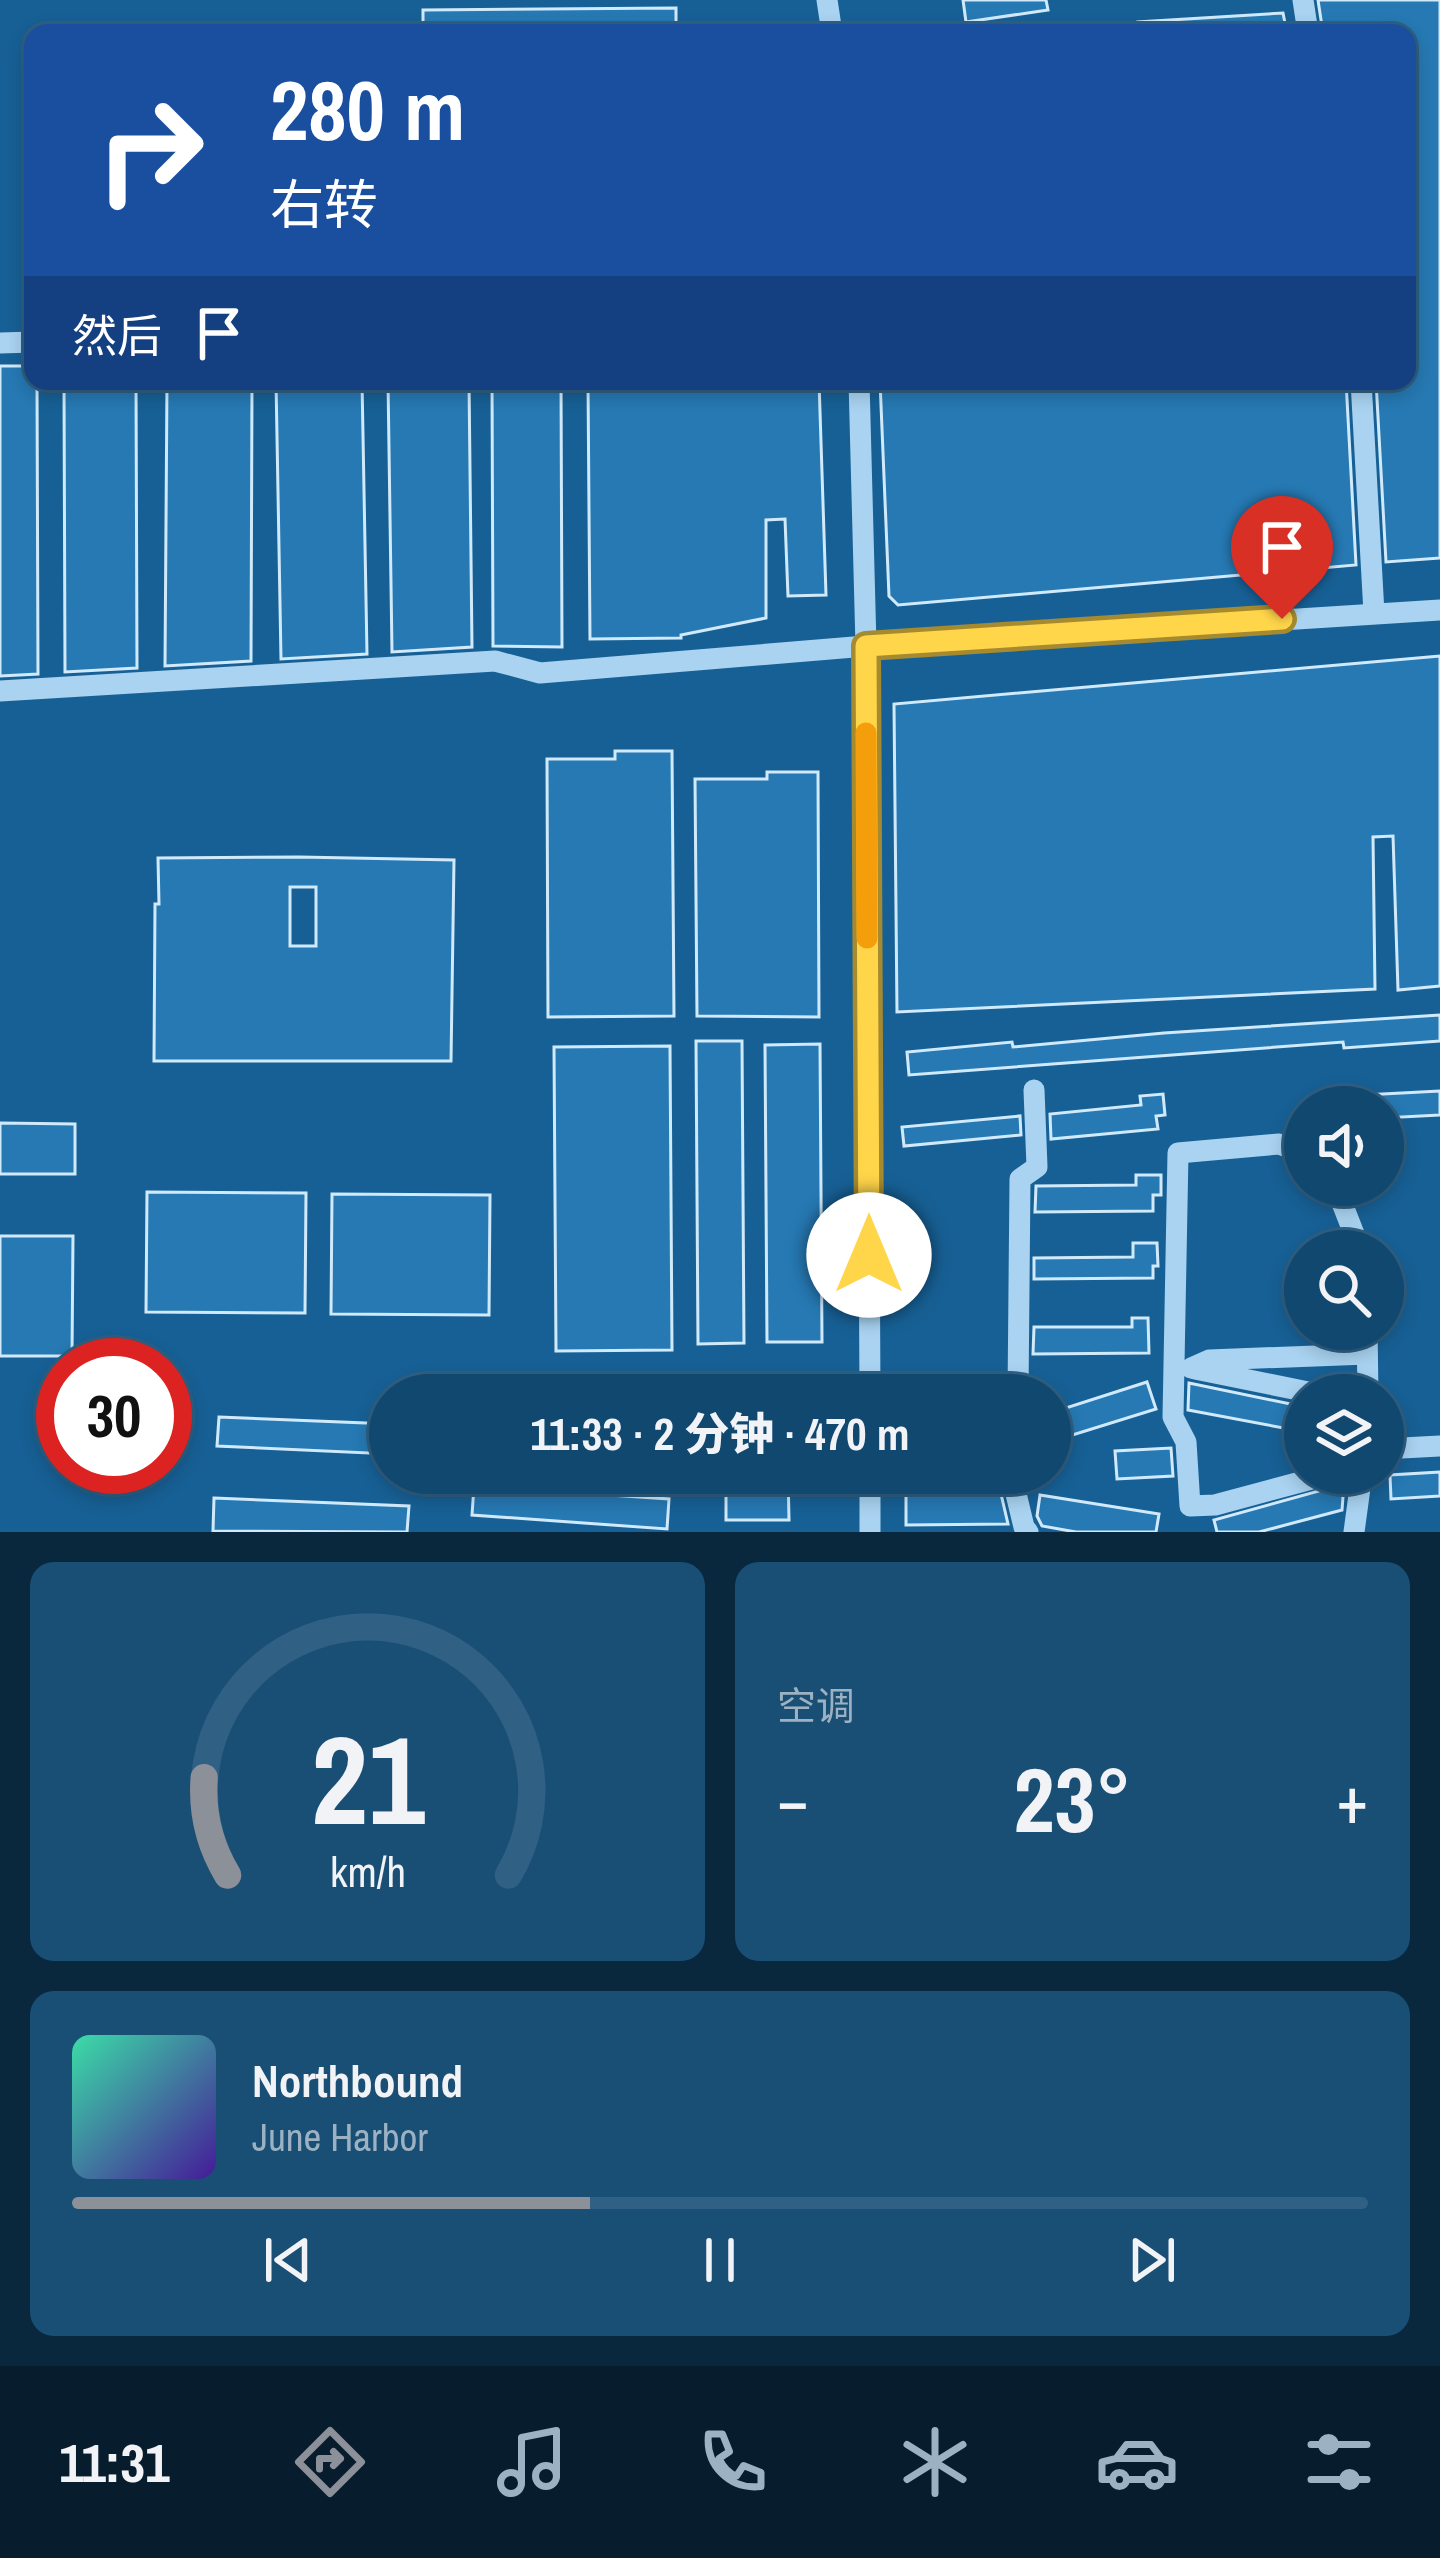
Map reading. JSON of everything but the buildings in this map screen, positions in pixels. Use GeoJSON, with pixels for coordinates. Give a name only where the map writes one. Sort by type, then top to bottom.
{"type":"FeatureCollection","features":[{"type":"Feature","properties":{"kind":"street"},"geometry":{"type":"LineString","coordinates":[[859,390],[866,646],[870,1374]]}},
{"type":"Feature","properties":{"kind":"street"},"geometry":{"type":"LineString","coordinates":[[1362,390],[1375,613]]}},
{"type":"Feature","properties":{"kind":"street"},"geometry":{"type":"LineString","coordinates":[[0,691],[496,662],[540,673],[866,646],[1440,610]]}},
{"type":"Feature","properties":{"kind":"street"},"geometry":{"type":"LineString","coordinates":[[1018,1374],[1020,1179],[1037,1167],[1034,1090]]}},
{"type":"Feature","properties":{"kind":"street"},"geometry":{"type":"LineString","coordinates":[[1284,1145],[1178,1153],[1182,1366],[1173,1417],[1186,1442],[1190,1506],[1215,1505],[1284,1486]]}},
{"type":"Feature","properties":{"kind":"street"},"geometry":{"type":"LineString","coordinates":[[1367,1350],[1367,1374]]}},
{"type":"Feature","properties":{"kind":"street"},"geometry":{"type":"LineString","coordinates":[[1182,1366],[1209,1360],[1367,1354]]}},
{"type":"Feature","properties":{"kind":"street"},"geometry":{"type":"LineString","coordinates":[[1182,1366],[1284,1387]]}},
{"type":"Feature","properties":{"kind":"street"},"geometry":{"type":"LineString","coordinates":[[1404,1448],[1440,1446]]}},
{"type":"Feature","properties":{"kind":"street"},"geometry":{"type":"LineString","coordinates":[[870,1494],[870,1532]]}},
{"type":"Feature","properties":{"kind":"street"},"geometry":{"type":"LineString","coordinates":[[1017,1494],[1028,1532]]}},
{"type":"Feature","properties":{"kind":"street"},"geometry":{"type":"LineString","coordinates":[[1354,1532],[1359,1494]]}},
{"type":"Feature","properties":{"kind":"slow traffic"},"geometry":{"type":"LineString","coordinates":[[866,733],[867,938]]}},
{"type":"Feature","properties":{"kind":"route"},"geometry":{"type":"LineString","coordinates":[[869,1255],[866,646],[1282,619]]}}]}
